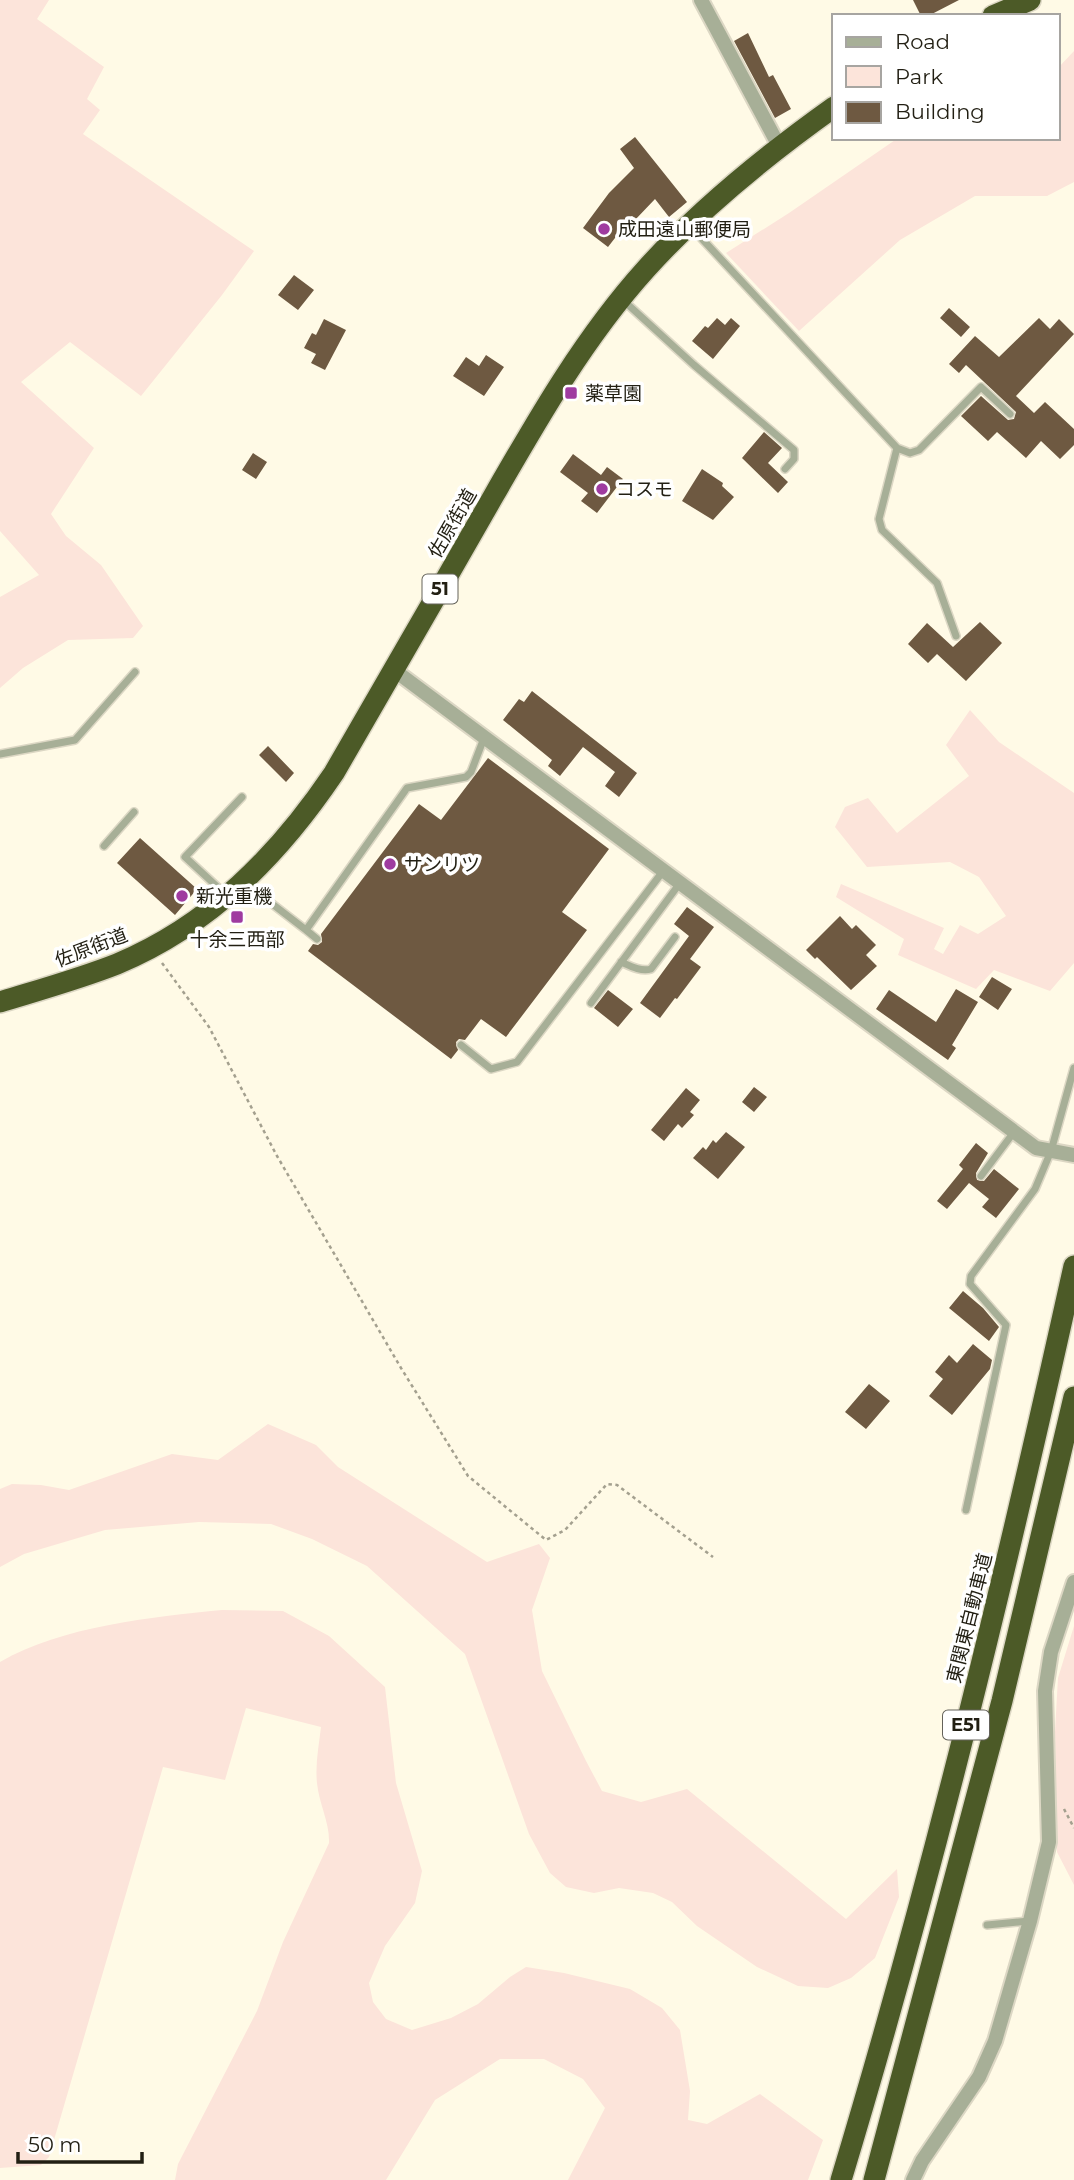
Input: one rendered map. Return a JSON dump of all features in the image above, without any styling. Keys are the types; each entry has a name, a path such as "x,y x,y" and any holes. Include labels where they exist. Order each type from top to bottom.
{"highway":[{"path":"998,14 1030,0"},
{"name":"佐原街道","path":"0,1002 116,964 152,947 192,924 244,882 308,811 334,773 544,410 622,299 646,269 690,226 779,146 832,108"},
{"name":"東関東自動車道","path":"841,2180 913,1928 974,1695 1074,1266"},
{"name":"E51","path":"874,2180 942,1934 1002,1701 1074,1397"}],"street":[{"path":"701,0 779,146"},
{"path":"394,670 1036,1148 1062,1153"},
{"path":"913,2180 922,2161 979,2077 995,2041 1030,1921 1049,1842 1045,1691 1051,1652 1074,1583"}],"lane":[{"path":"690,226 897,448 910,453 919,450 981,387 1010,414"},
{"path":"622,299 794,450 794,459 785,469"},
{"path":"897,448 879,519 883,530 937,583 956,636"},
{"path":"0,754 75,740 135,672"},
{"path":"306,930 407,788 466,777 471,772 484,737"},
{"path":"228,897 185,857 242,797"},
{"path":"104,846 134,811"},
{"path":"461,1045 491,1069 517,1062 664,870"},
{"path":"244,882 317,939"},
{"path":"591,1003 680,883"},
{"path":"621,962 632,967 651,969 675,937"},
{"path":"966,1510 1006,1325 970,1284 971,1276 1062,1153 1074,1069"},
{"path":"981,1176 1014,1131"},
{"path":"987,1925 1030,1921"}],"path":[{"path":"152,947 209,1027 284,1167 401,1368 468,1476 546,1540 565,1530 607,1484 617,1485 713,1557"},
{"path":"1060,1802 1074,1828"}],"green space":[{"path":"0,0 49,0 37,19 104,67 87,99 100,110 83,134 254,251 141,396 70,342 21,382 94,448 51,514 66,536 101,565 143,626 133,638 68,640 23,668 0,688 0,597 39,575 0,531"},
{"path":"1074,51 1074,182 1047,196 975,196 900,240 799,331 726,253 895,140 1060,140 1060,66"},
{"path":"970,710 999,742 1074,793 1074,963 1050,991 994,970 976,989 898,955 904,939 836,897 841,884 944,928 934,949 943,954 960,925 978,934 1006,916 979,877 950,862 867,867 835,827 845,807 868,798 897,833 969,776 946,745"},
{"path":"268,1424 316,1445 338,1467 487,1562 539,1544 550,1558 532,1610 542,1671 602,1791 641,1802 687,1789 846,1919 897,1869 899,1897 875,1958 851,1978 828,1988 798,1986 757,1967 697,1926 672,1902 653,1893 619,1888 594,1893 566,1887 550,1873 529,1834 465,1654 367,1566 312,1539 271,1524 199,1522 105,1530 24,1554 0,1567 0,1489 12,1484 69,1490 172,1454 218,1460"},
{"path":"222,1610 283,1611 329,1636 385,1687 396,1783 422,1871 415,1903 385,1946 369,1983 373,2002 386,2019 412,2030 451,2018 478,2004 526,1967 630,1989 662,2008 680,2030 690,2091 688,2120 707,2124 760,2094 823,2140 808,2180 568,2180 605,2108 583,2079 544,2059 500,2059 435,2100 386,2180 175,2180 178,2164 257,2011 283,1942 329,1843 317,1783 321,1727 246,1708 225,1780 163,1767 49,2157 41,2165 0,2168 0,1662 51,1640 108,1625"},
{"path":"1074,1626 1074,1885 1057,1852 1055,1731 1058,1678"}],"building":[{"path":"913,0 959,0 932,14 920,14"},
{"path":"748,33 769,77 773,75 791,109 775,118 734,41"},
{"path":"635,137 687,202 669,217 655,199 635,220 632,216 608,247 583,228 609,193 634,168 620,149"},
{"path":"294,275 314,290 298,310 278,295"},
{"path":"949,308 970,327 961,337 940,318"},
{"path":"717,318 725,325 731,318 740,326 713,359 692,341 705,326 708,328"},
{"path":"1039,318 1050,329 1059,319 1074,334 1016,396 1034,413 1045,402 1074,429 1074,445 1060,459 1041,441 1026,458 997,432 988,441 961,416 981,396 1008,420 1014,419 1016,412 966,365 959,373 949,364 975,336 999,357"},
{"path":"324,319 346,330 325,370 311,363 316,354 304,348 312,333 316,335"},
{"path":"486,355 504,367 484,396 453,376 466,357 479,366"},
{"path":"764,432 782,448 768,463 788,482 778,493 742,458"},
{"path":"253,453 267,462 256,479 242,470"},
{"path":"573,454 601,475 607,467 623,479 597,513 581,501 588,493 560,472"},
{"path":"702,469 723,483 722,486 734,497 713,520 682,501"},
{"path":"980,622 1002,643 966,681 937,654 928,663 908,644 927,623 953,647"},
{"path":"532,691 637,773 619,797 605,786 615,772 583,747 560,776 548,766 552,760 503,720 519,699 524,702"},
{"path":"268,746 294,773 286,782 259,755"},
{"path":"488,758 609,849 562,912 587,930 506,1037 481,1019 465,1040 459,1039 456,1042 458,1050 451,1059 308,951 313,944 322,942 321,934 419,804 441,820"},
{"path":"140,838 197,889 175,915 117,863"},
{"path":"687,907 714,927 690,959 701,967 660,1018 640,1003 689,936 674,924"},
{"path":"840,916 852,929 856,925 876,945 866,955 877,966 851,990 806,950"},
{"path":"992,977 1012,989 998,1010 979,997"},
{"path":"956,989 978,1002 952,1045 956,1048 948,1060 876,1009 889,990 936,1022"},
{"path":"608,990 633,1009 618,1027 594,1008"},
{"path":"754,1087 767,1097 754,1112 742,1102"},
{"path":"686,1088 700,1100 690,1112 694,1115 682,1128 678,1124 664,1141 651,1130"},
{"path":"726,1132 745,1147 718,1179 693,1158 703,1147 706,1150 713,1140 716,1143"},
{"path":"976,1143 988,1153 976,1173 977,1180 984,1181 994,1169 1019,1189 996,1218 982,1207 989,1199 969,1183 947,1209 937,1201 963,1169 959,1165"},
{"path":"963,1291 983,1308 999,1327 989,1341 949,1308"},
{"path":"973,1344 992,1360 990,1369 952,1415 929,1396 943,1379 935,1372 949,1355 957,1363"},
{"path":"869,1384 890,1401 866,1429 845,1412"}],"place":[{"name":"成田遠山郵便局","path":"604,229"},
{"name":"薬草園","path":"571,393"},
{"name":"コスモ","path":"602,489"},
{"name":"サンリツ","path":"390,864"},
{"name":"新光重機","path":"182,896"},
{"name":"十余三西部","path":"237,917"}]}
